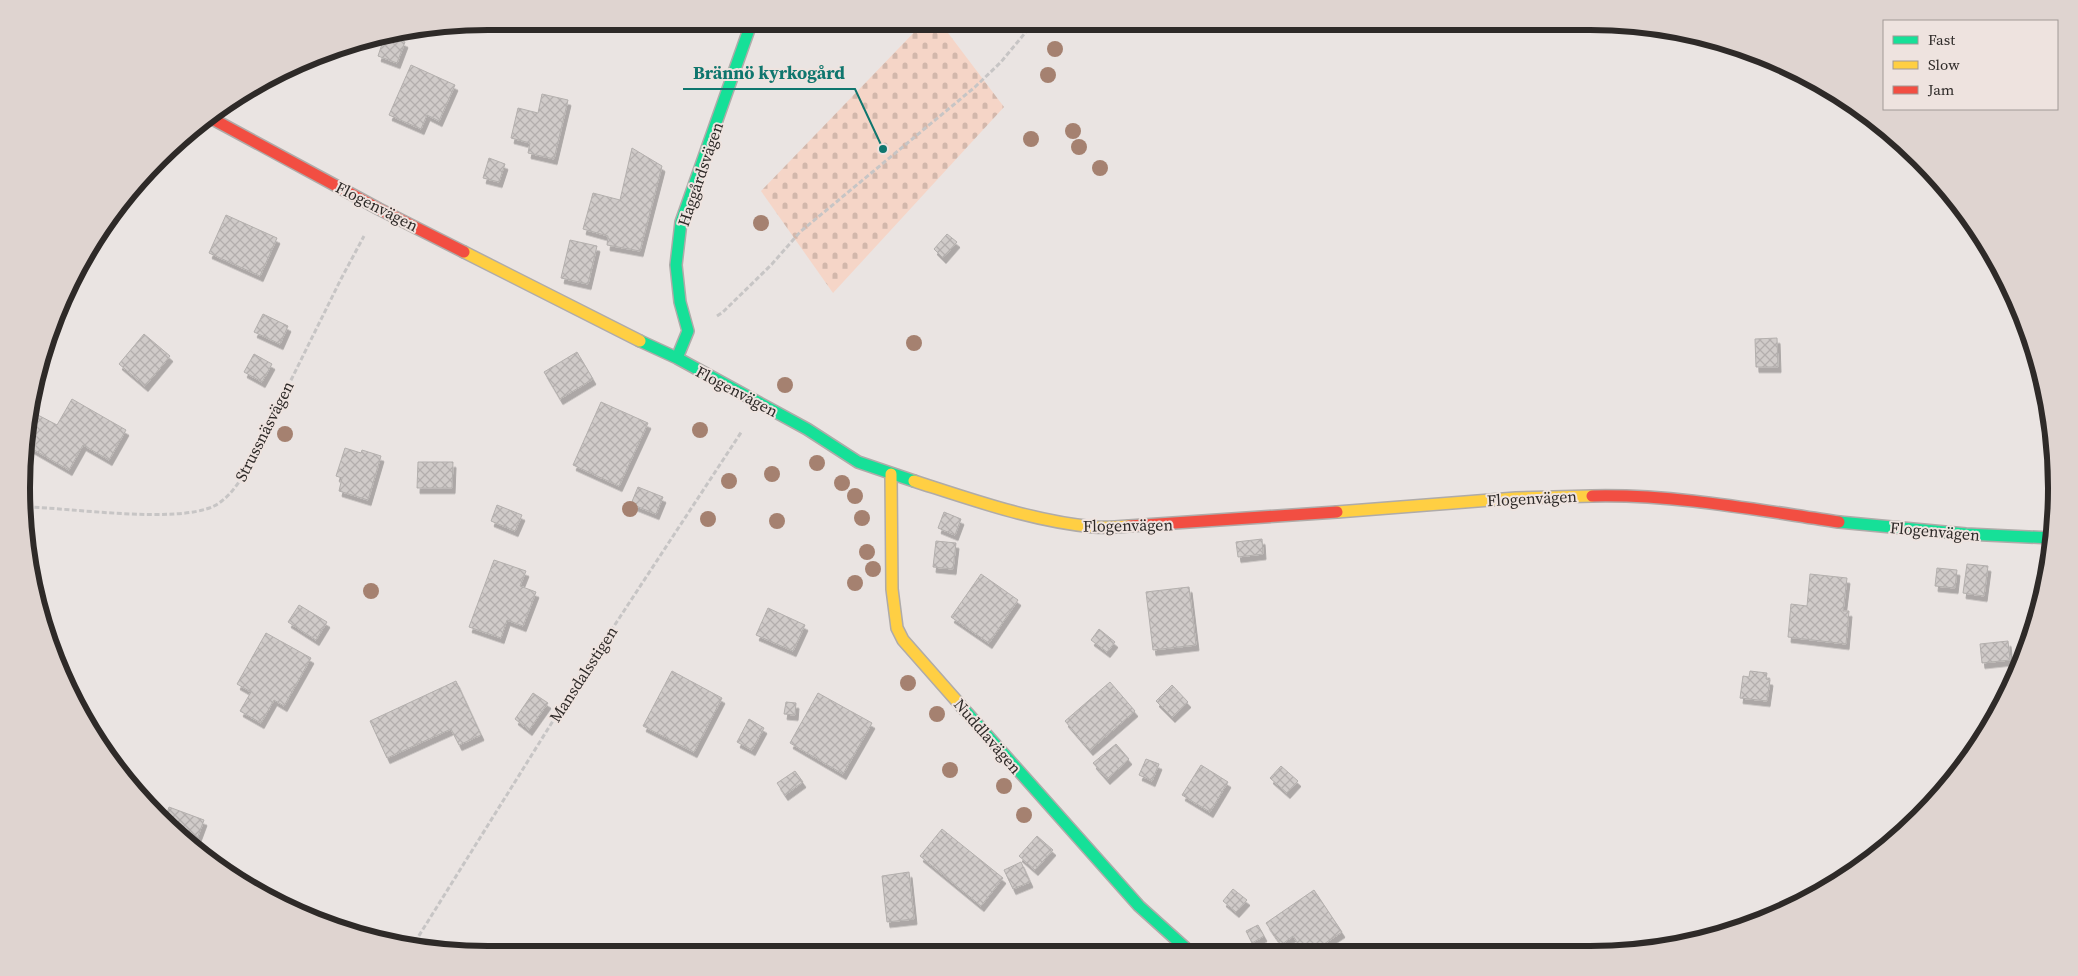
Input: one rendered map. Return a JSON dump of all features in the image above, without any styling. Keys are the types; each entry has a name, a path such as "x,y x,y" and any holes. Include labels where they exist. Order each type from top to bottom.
{"street":[{"name":"Haggårdsvägen","path":"688,331 680,302 676,266 681,222 749,30"},
{"name":"Flogenvägen","path":"215,120 379,209 619,332 677,358 807,429 858,462 1021,514 1073,525 1095,527 1155,526 1516,498 1629,496 1674,499 1855,524 1966,534 2045,538"},
{"path":"677,358 688,331"},
{"name":"Nuddlavägen","path":"891,474 892,590 897,628 903,640 1139,906 1183,946"}],"path":[{"path":"688,331 701,326 723,312 772,264 800,232 976,87 1001,62 1028,30"},
{"name":"Strussnäsvägen","path":"31,507 170,513 206,509 222,501 245,473 336,288 379,209"},
{"name":"Mansdalsstigen","path":"416,940 576,684 760,403"}],"green space":[{"path":"916,30 946,30 1004,107 833,293 761,191"}],"building":[{"path":"398,39 405,42 397,63 378,56 382,43"},
{"path":"411,65 455,85 439,121 427,115 421,129 389,115"},
{"path":"542,94 568,100 554,159 528,153 530,143 511,138 518,108 538,113"},
{"path":"632,148 662,166 640,251 607,245 608,236 583,229 593,193 620,200"},
{"path":"489,158 505,164 499,182 483,178"},
{"path":"226,215 277,238 260,276 209,253"},
{"path":"947,234 957,242 943,258 934,249"},
{"path":"570,240 597,246 588,284 561,278"},
{"path":"263,314 288,326 280,344 254,332"},
{"path":"144,334 170,356 145,386 119,364"},
{"path":"1777,338 1778,367 1756,367 1755,339"},
{"path":"577,352 593,379 560,399 544,372"},
{"path":"254,354 272,364 262,382 244,372"},
{"path":"72,399 126,430 109,460 83,445 69,470 32,449 36,414 57,425"},
{"path":"601,402 648,423 619,486 573,465"},
{"path":"345,448 361,453 362,450 381,456 368,500 339,491 342,478 336,476"},
{"path":"418,462 453,462 452,488 417,488"},
{"path":"638,487 663,497 656,514 631,504"},
{"path":"497,505 522,515 515,531 491,521"},
{"path":"944,512 961,519 955,535 938,528"},
{"path":"1262,539 1263,554 1238,557 1236,542"},
{"path":"936,541 956,543 953,569 933,567"},
{"path":"494,560 526,571 520,586 536,592 523,626 507,620 501,638 469,627"},
{"path":"1967,564 1988,566 1984,596 1963,593"},
{"path":"1937,568 1957,570 1955,588 1935,586"},
{"path":"981,574 1018,600 989,643 951,617"},
{"path":"1810,574 1847,578 1843,611 1849,611 1846,644 1788,637 1791,604 1807,606"},
{"path":"1189,587 1196,645 1153,650 1146,592"},
{"path":"299,605 327,622 316,640 288,622"},
{"path":"768,608 805,625 793,651 756,635"},
{"path":"1099,629 1115,642 1107,652 1091,640"},
{"path":"266,633 311,658 284,706 274,700 261,723 240,711 251,692 237,684"},
{"path":"2008,641 2010,660 1982,663 1980,644"},
{"path":"672,671 722,698 694,752 643,726"},
{"path":"1750,671 1767,673 1766,679 1770,680 1767,701 1740,698 1743,676 1749,677"},
{"path":"456,681 481,735 459,745 451,729 387,758 370,721"},
{"path":"1110,682 1135,711 1090,750 1065,721"},
{"path":"1172,685 1188,702 1172,717 1156,701"},
{"path":"533,693 548,703 529,730 515,719"},
{"path":"818,693 872,723 843,774 790,743"},
{"path":"786,702 796,703 795,715 784,714"},
{"path":"749,719 764,728 752,750 737,742"},
{"path":"1116,744 1129,759 1107,779 1093,763"},
{"path":"1146,759 1159,764 1152,781 1139,775"},
{"path":"1201,765 1228,782 1210,812 1182,795"},
{"path":"1281,766 1298,781 1287,793 1270,778"},
{"path":"795,771 803,782 785,795 777,783"},
{"path":"169,807 204,820 196,841 186,832 167,814"},
{"path":"942,829 1003,878 981,906 920,856"},
{"path":"1037,836 1053,850 1035,870 1019,856"},
{"path":"1021,862 1030,882 1013,889 1004,870"},
{"path":"909,872 914,919 887,922 882,876"},
{"path":"1233,889 1247,900 1236,912 1223,901"},
{"path":"1314,890 1342,932 1321,946 1300,946 1293,936 1281,945 1266,923"},
{"path":"1258,925 1264,936 1252,943 1246,931"}],"traffic: fast":[{"path":"677,358 688,331 680,302 676,265 681,222 749,30"},
{"path":"640,341 677,358 807,429 858,462 914,481"},
{"path":"1839,522 1966,534 2045,538"},
{"path":"962,707 1139,906 1183,946"}],"traffic: slow":[{"path":"464,252 640,341"},
{"path":"891,474 892,589 897,628 903,640 962,707"},
{"path":"914,481 1003,509 1048,520 1094,527 1129,526"},
{"path":"1337,512 1516,498 1592,496"}],"traffic: jam":[{"path":"215,120 379,209 464,252"},
{"path":"1592,496 1685,500 1839,522"},
{"path":"1129,526 1337,512"}],"place":[{"name":"Brännö kyrkogård","path":"883,149"}]}
